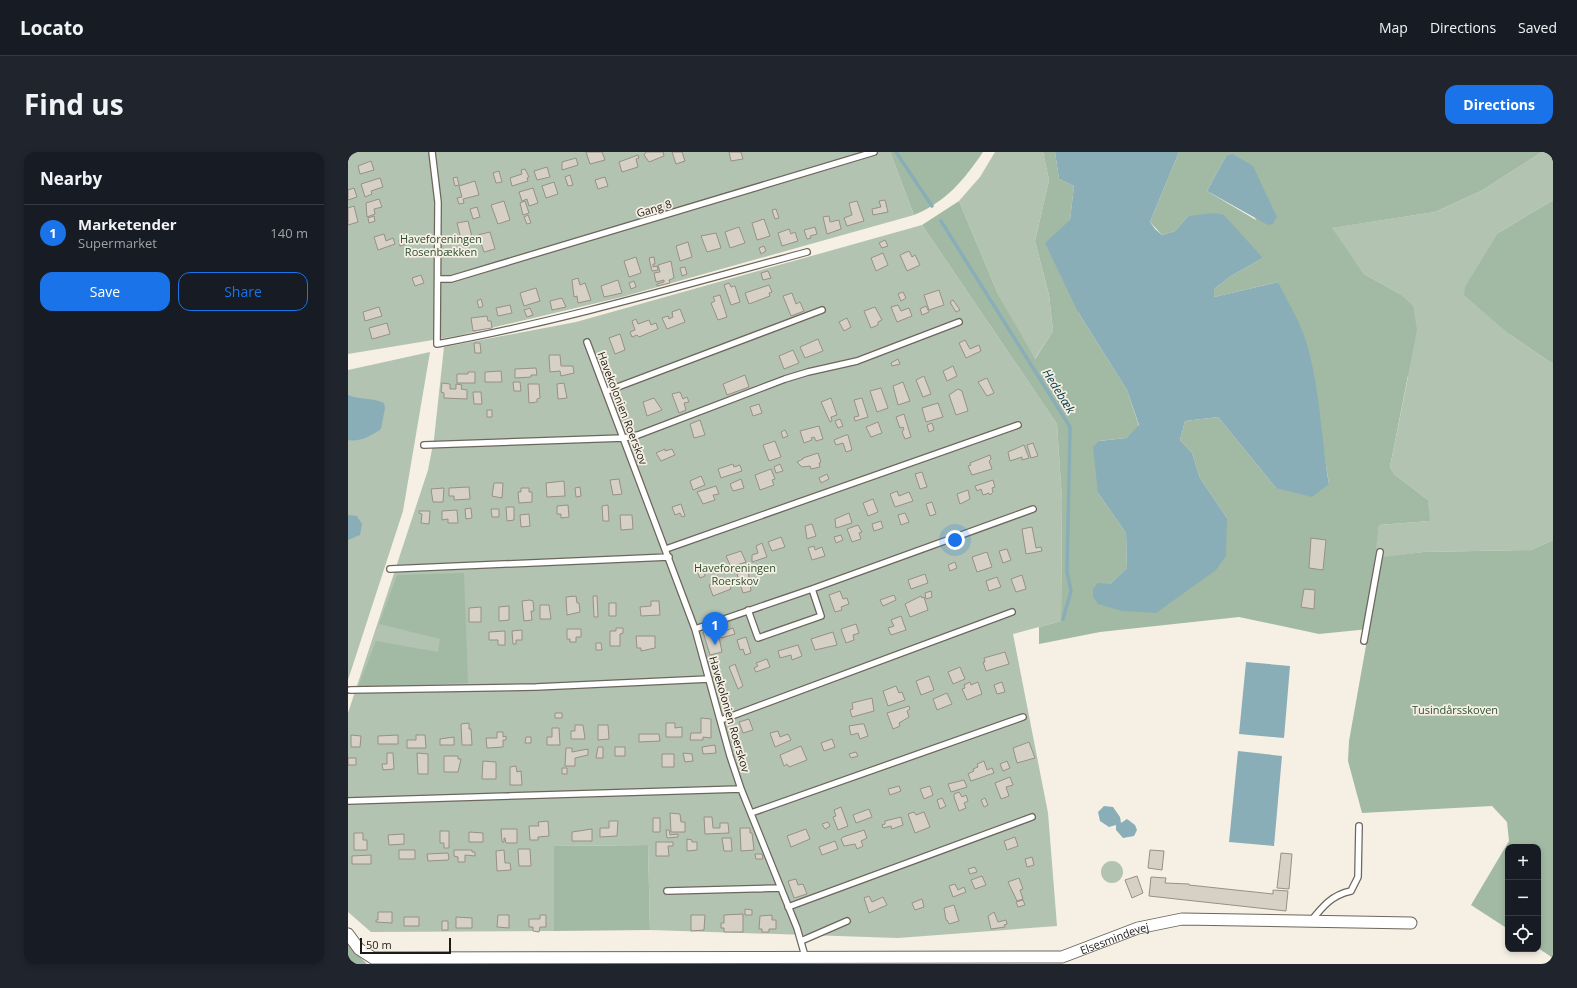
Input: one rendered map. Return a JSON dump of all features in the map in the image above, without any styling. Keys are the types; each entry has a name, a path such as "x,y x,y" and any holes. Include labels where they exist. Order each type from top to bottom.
{"street":[{"name":"Elsesmindevej","path":"348,934 359,949 373,958 805,956 1062,957 1138,928 1182,919 1412,923"}],"lane":[{"path":"432,152 438,202 437,344 495,333 579,314 807,252"},
{"name":"Gang 8","path":"438,279 451,279 874,152"},
{"path":"607,391 822,310"},
{"path":"424,445 624,438 638,435 808,372 856,361 959,322"},
{"name":"Havekolonien Roerskov","path":"587,342 607,391 695,629 741,789 781,888 801,941 805,956"},
{"path":"666,549 1018,425"},
{"path":"695,629 812,589 1033,509"},
{"path":"1364,642 1380,552"},
{"path":"390,569 669,557"},
{"path":"748,610 758,638 821,616 812,589"},
{"path":"721,720 1012,612"},
{"path":"350,690 536,687 709,679"},
{"path":"751,813 1022,717"},
{"path":"348,801 741,789"},
{"path":"788,907 1032,817"},
{"path":"1311,921 1328,900 1340,893 1351,891 1358,877 1359,826"},
{"path":"667,891 781,888"},
{"path":"801,941 847,921"}],"green space":[{"name":"Haveforeningen Rosenbækken","path":"348,152 890,152 914,215 622,297 457,336 348,354"},
{"path":"890,152 983,152 969,172 945,197 936,204 914,215"},
{"path":"995,152 1043,152 1049,180 1035,241 1049,295 1053,331 1034,360 998,294 959,201 980,177"},
{"name":"Tusindårsskoven","path":"1043,152 1055,152 1059,179 1074,186 1070,220 1078,312 1127,390 1139,426 1126,438 1099,441 1098,493 1126,533 1127,568 1093,597 1227,518 1200,478 1192,453 1180,440 1185,421 1218,417 1276,488 1329,484 1322,441 1278,282 1214,297 1214,289 1231,276 1263,258 1188,216 1175,231 1162,235 1150,222 1179,152 1542,152 1481,191 1435,212 1332,228 1364,274 1400,294 1413,306 1417,330 1390,467 1394,474 1428,500 1430,521 1379,525 1375,558 1423,552 1531,550 1553,540 1553,958 1541,950 1541,844 1507,844 1509,841 1507,822 1492,806 1362,813 1348,761 1349,741 1369,629 1319,634 1239,617 1100,632 1039,644 1039,627 1061,621 1062,501 1057,424 922,225 959,201 998,294 1035,359 1053,331 1049,295 1035,241 1049,180","holes":["1226,156 1256,220 1207,191"]},
{"path":"1542,152 1553,152 1553,200 1498,233 1509,334 1553,364 1553,540 1531,550 1423,552 1374,559 1379,525 1429,521 1428,500 1394,474 1390,467 1408,377 1400,294 1364,274 1331,228 1435,212 1481,191"},
{"path":"1553,200 1553,364 1509,334 1464,295 1465,287 1498,233"},
{"name":"Haveforeningen Roerskov","path":"922,225 1057,424 1062,501 1061,621 1013,634 1048,813 1057,926 898,938 650,930 648,845 554,846 554,931 371,932 348,912 348,713 428,470 434,439 444,347 576,322"},
{"path":"430,352 403,511 348,680 348,370"},
{"path":"464,573 468,683 358,687 376,641 438,652 440,639 379,624 397,575"},
{"path":"648,845 650,930 554,931 554,846"},
{"path":"1505,848 1505,927 1471,905"},
{"path":"1112,861 1120,864 1123,872 1120,880 1112,883 1104,880 1101,872 1104,864"},
{"path":"348,945 367,964 348,964"}],"water":[{"path":"1055,152 1179,152 1150,222 1162,235 1175,231 1188,216 1214,213 1224,215 1263,258 1231,276 1214,289 1214,297 1278,282 1300,326 1311,358 1329,484 1312,497 1276,488 1218,417 1185,421 1180,440 1192,453 1200,478 1227,518 1226,556 1216,570 1156,613 1122,611 1098,604 1093,597 1093,589 1098,583 1110,584 1127,568 1126,533 1098,493 1093,447 1099,441 1126,438 1139,425 1127,390 1078,312 1045,243 1070,220 1074,186 1059,179"},
{"path":"1233,154 1253,166 1277,217 1273,224 1268,225 1207,191 1226,156"},
{"path":"348,395 384,403 385,408 381,429 365,438 348,440"},
{"path":"348,515 357,516 362,524 360,535 348,540"},
{"path":"1246,662 1290,666 1284,738 1239,734"},
{"path":"1238,751 1282,756 1274,846 1229,842"},
{"path":"1104,806 1113,807 1120,817 1121,823 1127,819 1135,825 1137,830 1134,836 1123,838 1116,830 1116,825 1109,827 1100,821 1098,812"}],"building":[{"path":"586,152 602,152 605,160 590,164"},
{"path":"646,152 663,152 664,156 649,162 644,155"},
{"path":"672,152 682,152 685,161 676,164"},
{"path":"729,152 741,152 743,159 731,161"},
{"path":"638,155 639,158 636,159 638,167 622,172 619,162"},
{"path":"576,158 578,165 562,170 562,162"},
{"path":"371,161 374,170 360,174 358,166"},
{"path":"547,167 550,177 537,180 534,171"},
{"path":"525,169 529,177 527,178 528,181 512,186 510,178 522,174 521,170"},
{"path":"499,171 502,182 496,183 493,173"},
{"path":"570,175 573,185 568,186 565,177"},
{"path":"457,177 459,185 455,186 453,178"},
{"path":"605,177 608,186 598,189 595,180"},
{"path":"380,178 383,187 371,191 372,194 365,197 361,184"},
{"path":"475,181 479,195 463,199 464,203 459,204 457,198 462,197 459,186"},
{"path":"554,182 558,194 546,198 542,186"},
{"path":"354,188 357,197 348,200 348,190"},
{"path":"533,188 538,203 529,206 527,199 522,201 519,192"},
{"path":"379,199 382,207 374,209 375,214 367,217 366,203"},
{"path":"885,200 888,212 873,215 872,209 881,207 879,201"},
{"path":"504,201 510,220 498,224 491,205"},
{"path":"525,201 529,213 523,215 520,203"},
{"path":"857,201 864,221 847,226 844,218 852,215 849,203"},
{"path":"354,206 358,222 348,225 348,208"},
{"path":"477,207 480,217 473,219 470,209"},
{"path":"776,209 779,218 775,219 772,210"},
{"path":"528,215 531,223 527,224 524,217"},
{"path":"374,216 375,221 369,223 368,218"},
{"path":"829,216 830,222 839,220 841,229 827,234 823,217"},
{"path":"764,219 770,236 757,240 752,223"},
{"path":"468,221 473,241 462,243 457,223"},
{"path":"739,227 745,243 730,248 725,232"},
{"path":"815,227 817,234 810,236 811,238 807,239 804,230"},
{"path":"789,229 791,234 795,232 798,241 782,246 778,233"},
{"path":"490,232 495,249 484,252 478,235"},
{"path":"716,233 721,248 707,252 701,236"},
{"path":"384,234 386,241 393,238 395,244 378,250 374,237"},
{"path":"404,238 406,244 400,246 399,240"},
{"path":"885,240 888,246 882,248 879,243"},
{"path":"688,242 692,257 680,261 676,246"},
{"path":"764,246 766,251 761,254 759,248"},
{"path":"909,251 912,257 915,255 920,265 907,271 900,255"},
{"path":"883,253 888,265 876,271 871,258"},
{"path":"636,257 641,273 629,277 624,261"},
{"path":"654,257 655,264 653,264 653,267 657,266 658,270 652,271 649,258"},
{"path":"671,261 674,278 669,280 670,283 657,286 657,284 664,282 664,280 656,282 654,273 660,272 658,265"},
{"path":"685,267 687,274 682,276 680,268"},
{"path":"768,271 771,278 763,280 761,273"},
{"path":"421,275 424,283 415,286 412,278"},
{"path":"578,278 580,285 585,283 591,300 578,303 577,296 574,297 572,280"},
{"path":"618,280 622,293 604,297 601,286"},
{"path":"634,281 636,287 631,289 629,283"},
{"path":"729,283 731,287 735,286 740,302 731,305 724,285"},
{"path":"769,285 772,292 769,293 770,296 749,304 745,293"},
{"path":"536,288 540,301 524,306 520,293"},
{"path":"939,290 944,305 929,310 924,295"},
{"path":"903,292 906,298 901,301 898,294"},
{"path":"792,293 796,304 800,302 804,311 791,316 783,296"},
{"path":"720,295 727,317 718,320 711,303 715,301 713,297"},
{"path":"562,298 566,307 552,310 550,301"},
{"path":"481,299 483,306 479,308 477,301"},
{"path":"953,300 960,310 956,312 950,302"},
{"path":"510,305 512,313 498,316 496,308"},
{"path":"898,305 901,311 909,308 912,316 897,322 891,307"},
{"path":"926,306 929,312 922,315 920,309"},
{"path":"379,307 382,316 365,321 363,312"},
{"path":"875,307 882,320 878,322 878,325 871,328 864,311"},
{"path":"530,308 533,315 527,317 524,310"},
{"path":"680,309 685,322 667,329 662,318 668,316 669,319 673,317 672,312"},
{"path":"487,316 488,321 491,321 492,328 473,331 471,318"},
{"path":"847,318 851,327 844,331 839,322"},
{"path":"636,319 638,324 649,320 651,325 656,323 658,329 639,337 637,335 632,337 630,332 635,330 632,321"},
{"path":"387,323 390,334 372,339 369,328"},
{"path":"620,334 625,350 615,354 609,338"},
{"path":"818,339 823,351 805,358 800,347"},
{"path":"965,340 970,349 979,345 981,351 966,358 959,343"},
{"path":"474,343 480,343 481,353 475,353"},
{"path":"793,350 799,363 784,369 779,356"},
{"path":"549,355 560,355 561,366 573,366 574,373 561,376 560,371 550,372"},
{"path":"898,359 900,364 892,366 891,363"},
{"path":"953,366 957,376 947,381 943,371"},
{"path":"536,368 537,375 515,378 515,369"},
{"path":"501,371 502,382 485,382 485,372"},
{"path":"468,372 475,372 475,383 457,383 457,374 468,374"},
{"path":"745,375 749,387 727,395 723,384"},
{"path":"924,376 931,394 923,397 916,380"},
{"path":"987,378 994,393 987,396 978,382"},
{"path":"513,382 520,382 521,391 514,391"},
{"path":"903,382 910,401 898,405 893,386"},
{"path":"442,383 450,384 450,389 456,389 456,384 462,385 461,389 467,390 467,399 444,398 444,393 441,392"},
{"path":"564,383 567,398 558,399 557,384"},
{"path":"528,384 539,384 540,398 537,399 537,402 529,403"},
{"path":"881,388 888,408 877,412 870,391"},
{"path":"958,389 962,391 968,411 956,415 949,395"},
{"path":"473,392 481,392 482,404 474,404"},
{"path":"680,392 683,399 687,397 689,402 684,403 686,410 679,413 672,394"},
{"path":"654,398 662,410 647,416 643,402"},
{"path":"831,398 837,415 831,417 832,421 830,422 821,402"},
{"path":"862,398 868,417 855,421 854,417 859,416 854,400"},
{"path":"938,403 943,417 926,422 922,408"},
{"path":"759,404 762,413 753,416 750,407"},
{"path":"487,410 492,410 492,417 487,417"},
{"path":"904,414 911,437 905,439 902,432 904,429 903,427 900,428 896,417"},
{"path":"840,419 843,426 838,428 835,421"},
{"path":"700,420 705,435 694,438 690,424"},
{"path":"878,422 882,433 871,437 866,427"},
{"path":"932,423 934,430 929,432 927,425"},
{"path":"819,426 823,439 816,441 814,437 811,438 812,440 804,443 800,431"},
{"path":"785,430 788,436 783,438 781,432"},
{"path":"848,435 852,450 846,452 843,443 836,445 834,440"},
{"path":"775,441 781,457 769,461 763,445"},
{"path":"1033,443 1038,456 1031,458 1027,445"},
{"path":"1024,445 1029,458 1022,460 1022,457 1010,461 1008,452"},
{"path":"665,449 665,451 672,449 675,455 661,461 656,453"},
{"path":"818,453 821,462 819,463 820,467 811,469 810,466 802,467 797,462 803,458"},
{"path":"990,455 991,459 989,461 992,469 972,475 968,466 971,465 970,463"},
{"path":"733,464 734,467 740,465 742,471 721,478 718,469"},
{"path":"780,464 783,471 776,473 774,467"},
{"path":"771,469 775,479 772,480 774,485 760,490 755,475"},
{"path":"922,472 927,487 920,489 915,474"},
{"path":"827,474 829,479 821,483 819,478"},
{"path":"701,476 705,485 693,490 690,481"},
{"path":"619,479 622,494 613,495 610,480"},
{"path":"741,479 744,488 733,491 730,484"},
{"path":"993,480 995,487 992,488 993,492 990,495 989,493 983,495 981,489 977,491 975,486"},
{"path":"564,481 565,496 547,497 546,483"},
{"path":"494,483 503,483 502,498 492,496"},
{"path":"716,486 719,494 713,495 715,500 703,504 697,492"},
{"path":"469,487 470,499 454,500 454,496 449,496 449,488"},
{"path":"580,487 581,496 576,497 575,488"},
{"path":"444,488 443,502 433,502 431,489"},
{"path":"521,488 529,488 529,492 532,492 532,502 519,503 518,492 521,492"},
{"path":"968,490 970,499 960,504 957,494"},
{"path":"897,491 899,496 909,492 913,501 895,507 890,494"},
{"path":"873,499 878,512 868,516 863,503"},
{"path":"932,502 936,514 930,516 926,504"},
{"path":"681,504 685,516 682,517 680,513 675,515 672,507"},
{"path":"568,505 569,517 561,518 561,514 557,514 557,506"},
{"path":"608,505 609,521 603,521 602,506"},
{"path":"506,507 514,507 514,520 507,521"},
{"path":"471,508 472,518 466,519 465,509"},
{"path":"491,509 499,509 499,517 492,517"},
{"path":"457,510 458,523 448,523 448,519 442,520 442,511"},
{"path":"419,511 430,511 429,524 421,523 422,514 419,513"},
{"path":"849,513 852,523 836,528 835,519"},
{"path":"905,513 909,522 901,525 898,515"},
{"path":"529,514 530,526 521,527 520,515"},
{"path":"620,515 632,515 633,529 621,530"},
{"path":"881,521 883,528 874,531 872,524"},
{"path":"812,524 816,536 807,539 805,526"},
{"path":"858,525 862,532 859,533 861,539 852,542 847,529"},
{"path":"1032,527 1036,548 1041,547 1042,551 1026,554 1022,529"},
{"path":"841,535 843,540 836,543 834,537"},
{"path":"781,537 785,547 772,551 768,542"},
{"path":"1311,538 1326,540 1323,570 1309,568"},
{"path":"762,543 767,557 752,562 752,555 758,553 756,546"},
{"path":"814,546 815,550 822,547 825,556 812,560 808,548"},
{"path":"1007,549 1011,560 1003,563 999,551"},
{"path":"741,551 746,562 731,567 726,556"},
{"path":"987,552 992,567 977,572 972,557"},
{"path":"955,562 957,568 950,571 948,565"},
{"path":"703,568 705,576 700,578 697,571"},
{"path":"748,570 751,591 743,593 737,574"},
{"path":"925,574 928,583 911,589 908,580"},
{"path":"1022,575 1026,589 1016,592 1011,579"},
{"path":"997,577 1001,587 989,591 986,581"},
{"path":"728,579 731,589 713,596 709,585"},
{"path":"1304,589 1315,590 1314,609 1301,607"},
{"path":"840,591 843,599 847,598 849,604 841,607 842,610 835,612 829,595"},
{"path":"931,591 932,597 926,599 925,593"},
{"path":"894,595 896,600 883,606 880,600"},
{"path":"576,596 577,603 579,603 580,612 567,615 566,597"},
{"path":"593,596 597,596 598,617 594,617"},
{"path":"921,596 922,598 924,597 928,610 910,617 905,604"},
{"path":"522,601 533,601 534,611 531,611 532,620 524,621"},
{"path":"651,601 659,601 660,615 641,616 640,607 651,606"},
{"path":"609,603 616,603 616,616 609,616"},
{"path":"540,605 549,605 551,619 540,619"},
{"path":"509,606 509,620 499,621 499,607"},
{"path":"481,607 481,622 469,622 469,608"},
{"path":"901,616 906,630 891,635 888,628 894,626 891,620"},
{"path":"856,624 859,633 853,635 854,640 846,643 841,629"},
{"path":"616,628 623,628 623,633 620,634 620,646 610,646 610,631 616,631"},
{"path":"733,628 735,634 721,638 719,633"},
{"path":"567,629 581,629 581,637 576,637 576,642 570,642 570,639 567,639"},
{"path":"714,629 717,638 719,637 722,652 710,655 703,632"},
{"path":"522,630 522,640 516,640 516,644 513,644 512,631"},
{"path":"505,631 505,645 498,645 498,640 489,640 489,632"},
{"path":"833,632 837,645 815,650 811,639"},
{"path":"636,636 655,636 655,648 641,651 641,648 637,648"},
{"path":"746,637 751,653 745,655 743,649 740,650 737,640"},
{"path":"596,643 601,643 602,650 596,650"},
{"path":"798,645 802,656 792,660 791,655 780,658 778,651"},
{"path":"1005,652 1009,664 986,671 983,662 985,662 984,658"},
{"path":"767,659 770,667 756,672 754,668 758,666 756,663"},
{"path":"735,664 743,686 738,689 729,667"},
{"path":"960,667 965,679 953,684 948,672"},
{"path":"929,676 934,690 921,695 916,681"},
{"path":"970,682 971,685 978,682 982,694 967,700 962,689 965,688 964,685"},
{"path":"1002,682 1005,692 997,694 994,685"},
{"path":"896,686 899,693 902,692 905,700 888,706 883,691"},
{"path":"947,693 952,704 937,710 933,699"},
{"path":"872,698 874,711 852,717 850,710 853,709 852,703"},
{"path":"909,706 910,709 907,711 909,717 899,723 900,726 893,729 887,713"},
{"path":"555,713 562,713 562,718 555,718"},
{"path":"701,718 711,719 711,738 703,737 703,740 690,740 691,733 701,733"},
{"path":"749,719 753,730 743,733 739,722"},
{"path":"469,723 472,745 462,745 461,724"},
{"path":"666,723 675,723 675,728 682,727 682,737 666,737"},
{"path":"864,724 868,736 860,739 858,733 851,735 849,726"},
{"path":"575,725 583,725 585,739 571,739 571,731 575,731"},
{"path":"598,725 608,725 609,739 598,740"},
{"path":"552,728 559,728 560,745 547,745 547,737 552,737"},
{"path":"778,731 780,737 788,734 791,740 775,747 770,733"},
{"path":"497,732 503,732 503,737 506,736 506,740 503,740 503,747 487,748 486,738 497,738"},
{"path":"639,734 659,734 660,741 639,742"},
{"path":"351,735 361,736 360,747 351,747"},
{"path":"398,735 398,744 378,744 378,736"},
{"path":"416,735 425,735 426,748 407,748 407,740 416,740"},
{"path":"454,737 454,745 440,745 440,739"},
{"path":"526,737 531,737 531,743 525,743"},
{"path":"832,739 835,747 824,751 821,743"},
{"path":"1029,742 1035,758 1017,763 1013,748"},
{"path":"715,745 716,753 703,754 702,747"},
{"path":"801,746 807,760 789,767 787,764 784,766 780,755"},
{"path":"598,747 603,747 603,758 596,758"},
{"path":"615,747 625,747 625,756 615,756"},
{"path":"566,748 572,748 572,752 588,749 588,755 575,758 575,766 565,766"},
{"path":"856,752 858,756 851,758 849,754"},
{"path":"387,753 393,753 394,769 383,770 382,764 387,764"},
{"path":"417,753 428,754 428,774 418,774"},
{"path":"683,753 692,754 693,761 685,762"},
{"path":"662,754 674,754 674,767 662,767"},
{"path":"444,756 458,756 458,759 461,759 458,772 444,772"},
{"path":"348,758 356,758 356,765 348,765"},
{"path":"483,761 496,762 496,779 482,779"},
{"path":"984,761 987,770 992,768 994,773 971,781 968,774 974,771 973,769 978,767 977,764"},
{"path":"1007,761 1010,768 1003,771 1000,764"},
{"path":"516,766 517,772 521,771 522,785 510,785 510,767"},
{"path":"562,768 567,768 567,774 562,774"},
{"path":"1010,777 1013,785 1006,787 1009,796 1001,799 995,783"},
{"path":"964,780 967,787 951,792 948,784"},
{"path":"899,786 901,791 890,795 888,789"},
{"path":"930,786 933,795 924,799 920,789"},
{"path":"959,792 962,797 966,795 968,801 964,803 966,808 959,811 954,794"},
{"path":"942,798 946,806 940,809 937,800"},
{"path":"985,798 988,805 984,807 981,800"},
{"path":"841,807 848,826 838,830 833,817 836,816 834,810"},
{"path":"869,809 872,817 856,823 853,815"},
{"path":"914,812 916,815 924,812 930,827 915,833 908,814"},
{"path":"670,813 680,814 681,822 685,822 685,832 671,832"},
{"path":"704,817 712,817 713,828 720,828 720,823 728,823 729,833 705,834"},
{"path":"901,817 903,825 892,829 891,826 883,828 882,825 885,824 885,821"},
{"path":"653,818 660,818 660,832 653,832"},
{"path":"548,821 549,836 538,837 538,840 530,840 529,826 539,826 538,822"},
{"path":"609,821 618,821 617,836 600,837 600,828 609,828"},
{"path":"828,822 830,826 825,829 822,824"},
{"path":"740,828 750,828 754,850 741,851"},
{"path":"501,829 517,829 517,843 506,843 505,838 504,842 502,842"},
{"path":"592,829 592,841 572,841 572,832"},
{"path":"806,829 810,839 791,847 787,836"},
{"path":"666,830 669,830 670,835 678,834 678,837 667,838"},
{"path":"864,830 867,838 861,841 863,846 857,849 855,844 844,846 841,839 843,837"},
{"path":"440,831 449,831 449,848 444,848 444,843 440,843"},
{"path":"469,832 483,833 483,842 469,842"},
{"path":"354,833 363,833 363,840 367,840 367,850 354,850"},
{"path":"404,834 404,844 389,845 388,835"},
{"path":"1015,837 1018,846 1007,850 1004,841"},
{"path":"722,838 731,838 732,851 724,851"},
{"path":"687,839 692,840 692,842 697,842 697,850 687,851"},
{"path":"835,841 838,849 822,855 819,847"},
{"path":"656,842 673,842 673,846 668,846 669,856 656,856"},
{"path":"518,849 530,849 531,866 519,866"},
{"path":"399,850 415,850 415,859 399,859"},
{"path":"454,850 472,850 472,852 475,852 475,856 465,855 465,862 458,862 458,857 454,856"},
{"path":"504,850 505,863 510,863 511,870 497,871 496,851"},
{"path":"1150,850 1164,851 1162,870 1148,868"},
{"path":"448,853 448,860 428,861 427,854"},
{"path":"1281,853 1292,854 1289,889 1277,888"},
{"path":"755,854 762,854 763,859 756,859"},
{"path":"371,855 371,864 352,864 352,856"},
{"path":"1032,857 1034,865 1027,867 1025,859"},
{"path":"975,867 977,872 970,874 968,869"},
{"path":"982,876 986,885 975,889 971,880"},
{"path":"1137,876 1143,893 1132,898 1125,880"},
{"path":"1151,877 1166,878 1165,883 1189,884 1273,894 1273,890 1288,891 1286,911 1149,896"},
{"path":"1019,878 1023,889 1020,890 1023,899 1017,901 1008,882"},
{"path":"796,879 798,885 803,884 807,894 794,898 788,881"},
{"path":"955,884 958,890 964,887 966,892 953,897 949,886"},
{"path":"869,896 872,902 883,897 887,905 869,913 864,898"},
{"path":"922,899 924,907 915,910 912,903"},
{"path":"1023,900 1025,905 1018,907 1016,902"},
{"path":"954,905 959,921 949,924 946,920 944,908"},
{"path":"745,909 752,910 752,915 745,915"},
{"path":"378,912 392,912 392,923 376,922 376,920 378,920"},
{"path":"994,912 998,922 1006,920 1007,924 1004,925 1005,927 991,929 988,916"},
{"path":"743,914 743,932 724,932 724,928 721,928 721,923 724,923 724,915"},
{"path":"498,915 509,915 509,928 497,927"},
{"path":"540,915 546,915 546,927 540,927 539,932 533,931 533,927 529,927 529,919 540,919"},
{"path":"691,915 705,915 704,930 691,931"},
{"path":"772,915 772,920 776,920 776,929 769,929 769,932 762,932 762,929 759,929 760,916"},
{"path":"404,917 419,917 419,926 404,926"},
{"path":"456,917 472,918 472,928 456,928"},
{"path":"442,921 448,921 448,930 442,930"}],"waterway":[{"name":"Hedebæk","path":"896,152 932,206"},
{"name":"Hedebæk","path":"941,221 1070,427 1067,572 1071,591 1063,619"}],"place":[{"name":"Marketender","path":"715,645"}]}
